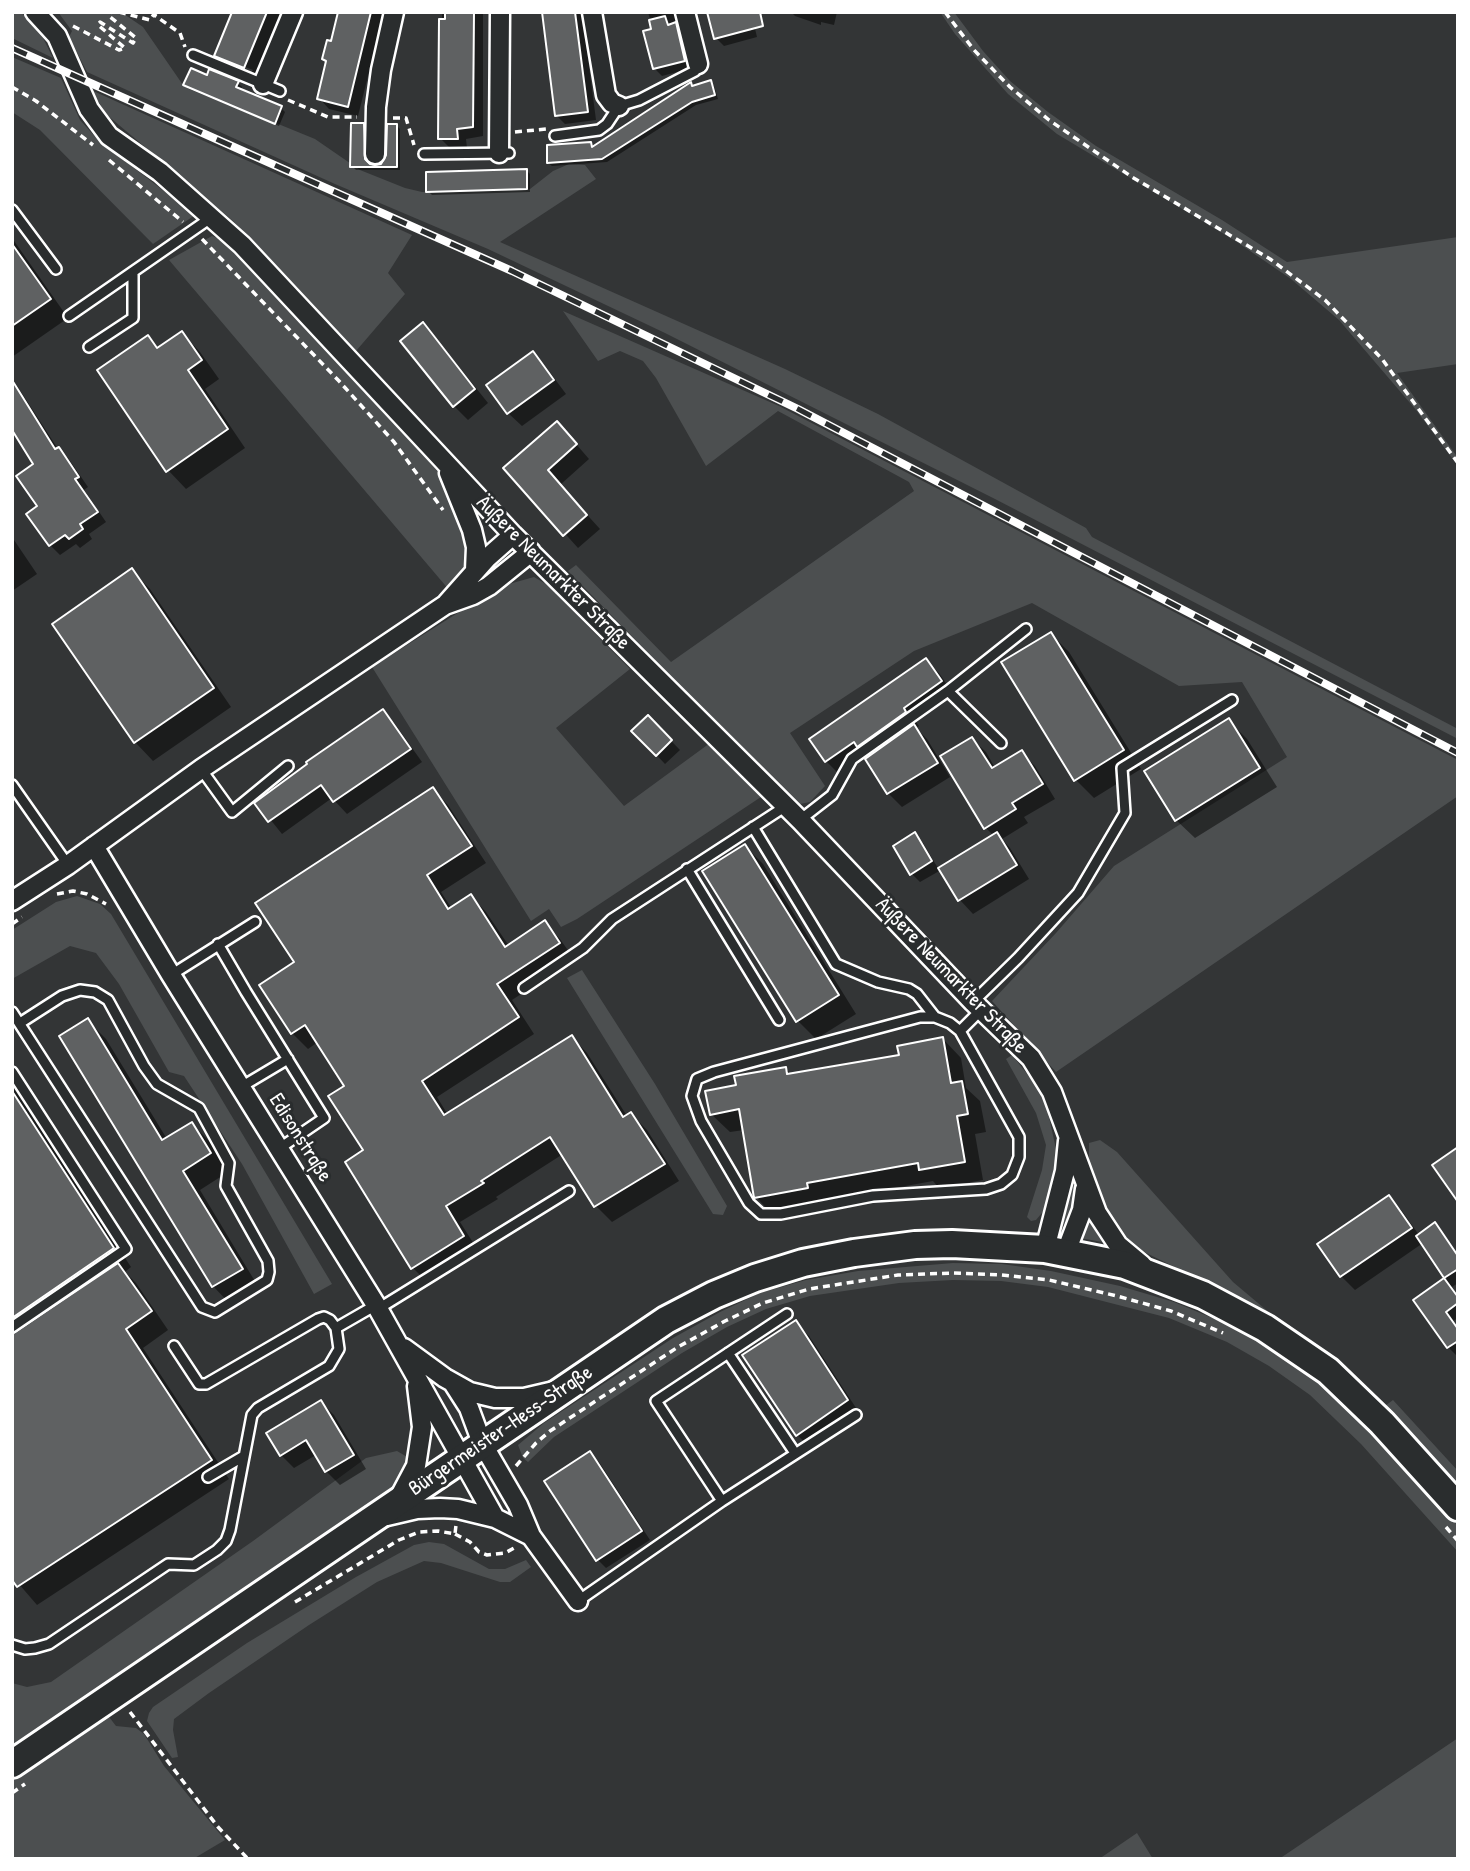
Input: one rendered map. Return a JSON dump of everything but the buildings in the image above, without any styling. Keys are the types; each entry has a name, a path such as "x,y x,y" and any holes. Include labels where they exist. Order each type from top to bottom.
{"main road":[{"name":"Bürgermeister-Hess-Straße","path":"23,1771 370,1520 666,1320 702,1301 755,1278 803,1263 854,1253 915,1245 952,1244 1055,1250"},
{"name":"Äußere Neumarkter Straße","path":"1055,1250 1125,1265 1156,1275 1203,1295 1293,1346 1328,1371 1382,1423 1449,1514"}],"street":[{"name":"Äußere Neumarkter Straße","path":"35,12 50,27 64,50 89,109 109,136 160,172 242,245 513,534 800,820 977,1006 1031,1058 1059,1110 1097,1213 1127,1254 1156,1275"},
{"path":"272,88 293,12"},
{"path":"375,154 376,107 394,12"},
{"path":"500,12 499,133 504,153"},
{"path":"592,12 606,95 620,106"},
{"path":"685,12 698,64"},
{"path":"443,460 472,530 476,548 473,572"},
{"path":"445,605 473,572 513,534"},
{"path":"12,901 68,865 201,769 445,605 489,586 531,552"},
{"name":"Edisonstraße","path":"94,846 377,1307 416,1376 472,1450"},
{"name":"Äußere Neumarkter Straße","path":"1055,1250 1068,1138"},
{"path":"1055,1250 1082,1210 1085,1183"},
{"path":"398,1344 470,1392 495,1398 524,1398 562,1389"},
{"path":"397,1502 416,1466 422,1427 416,1376"},
{"path":"453,1382 469,1408 472,1450 495,1518"},
{"path":"472,1450 503,1477 531,1536 578,1601"},
{"path":"370,1520 417,1509 458,1509 495,1518 531,1536"}],"lane":[{"path":"192,55 272,88"},
{"path":"555,136 599,130 620,106 639,100 695,71 698,64"},
{"path":"424,154 504,153"},
{"path":"12,210 56,269"},
{"path":"69,316 212,217"},
{"path":"89,347 133,318 133,272"},
{"path":"800,820 832,795 852,759 948,691 1026,629"},
{"path":"948,691 1001,743"},
{"path":"960,1031 977,1006 1018,958 1078,893 1125,813 1122,768 1233,701"},
{"path":"201,769 232,812 288,766"},
{"path":"12,785 68,865"},
{"path":"524,988 583,948 612,919 786,806"},
{"path":"753,827 836,964 878,982 909,989 917,994 935,1017"},
{"path":"687,869 779,1020"},
{"path":"171,975 255,922"},
{"path":"218,944 324,1118 279,1148"},
{"path":"12,1012 202,1307 215,1312 267,1280 268,1261 226,1186 229,1163 199,1108 157,1084 144,1066 108,1000 95,992 80,990 62,996 20,1023"},
{"path":"920,1017 935,1017 960,1031 1019,1137 1019,1157 1012,1175 1001,1184 986,1189 873,1196 781,1214 761,1214 749,1203 701,1121 692,1096 697,1079 714,1072 920,1017"},
{"path":"241,1087 288,1059"},
{"path":"12,1072 126,1249 12,1327"},
{"path":"336,1328 377,1307 569,1191"},
{"path":"722,1501 656,1401 787,1314"},
{"path":"12,1645 35,1648 49,1644 168,1563 194,1565 217,1550 226,1541 230,1530 252,1415 258,1408 329,1366 339,1349 336,1328 324,1317 206,1384 200,1384 174,1346"},
{"path":"728,1353 795,1453"},
{"path":"578,1601 722,1501 856,1415"},
{"path":"208,1477 244,1456"}],"path":[{"path":"50,27 56,21 65,22 119,50 125,48 98,25 100,22 134,43 136,38 108,16 111,12"},
{"path":"119,12 150,20 155,13 180,33 192,55"},
{"path":"946,12 974,50 1010,87 1049,120 1132,177 1270,259 1325,300 1382,359 1458,463"},
{"path":"12,87 36,101 94,146"},
{"path":"499,133 546,129 555,136"},
{"path":"102,153 193,230 340,381 394,442 448,518"},
{"path":"54,895 73,891 87,894 110,907 125,898"},
{"path":"12,923 23,916"},
{"path":"503,1477 550,1431 678,1347 763,1303 808,1289 898,1275 953,1273 1049,1280 1171,1311 1230,1336"},
{"path":"455,1534 458,1509"},
{"path":"1449,1514 1458,1541"},
{"path":"284,1608 399,1540 419,1532 455,1534 470,1542 480,1552 496,1555 505,1553 531,1536"},
{"path":"121,1717 139,1705"},
{"path":"130,1712 218,1827 248,1859"},
{"path":"12,1794 23,1771"}],"shaded area":[{"path":"12,12 21,12 43,38 53,58 12,38"},
{"path":"58,12 121,12 143,27 183,85 315,139 360,170 405,188 422,192 530,189 553,171 569,164 585,165 596,179 500,242 785,369 878,414 1086,528 1092,537 1458,729 1458,739 995,499 665,333 488,249 335,184 87,72 69,37 72,31"},
{"path":"940,12 954,12 1010,81 1048,112 1096,146 1222,220 1287,262 1458,237 1458,364 1397,373 1458,458 1458,466 1416,410 1339,320 1291,279 1234,240 1057,134 1008,94 955,34"},
{"path":"12,57 61,78 80,120 99,141 195,215 153,244 40,130 12,112"},
{"path":"91,90 412,235 388,273 405,294 356,351 233,221 107,115"},
{"path":"212,236 224,240 299,318 417,446 441,476 458,507 471,554 466,574 450,591 169,260"},
{"path":"563,311 779,406 1458,760 1458,796 1056,1072 992,1001 1114,866 1287,757 1242,682 1179,686 1032,603 914,651 790,733 825,786 810,802 794,802 568,571 576,565 671,662 914,491 909,482 778,411 706,466 656,378 643,361 620,351 598,361"},
{"path":"534,577 546,584 630,669 556,728 624,806 710,743 764,795 561,927 549,909 531,921 372,667 509,584"},
{"path":"77,896 100,904 111,914 332,1284 314,1294 242,1164 184,1076 169,1072 119,984 96,953 70,946 12,979 12,930 56,902"},
{"path":"582,970 655,1084 727,1206 723,1215 713,1214 567,978"},
{"path":"1012,1055 1036,1085 1047,1108 1058,1158 1054,1185 1046,1208 1036,1220 1031,1221 1027,1217 1042,1170 1046,1145 1036,1113 1006,1059"},
{"path":"1100,1140 1117,1152 1233,1282 1271,1314 1142,1251 1119,1236 1096,1194 1089,1165 1089,1143"},
{"path":"1075,1177 1076,1197 1060,1230 1058,1228 1072,1179"},
{"path":"1089,1218 1096,1232 1102,1242 1080,1238"},
{"path":"953,1263 1002,1264 1120,1286 1174,1302 1234,1327 1279,1352 1320,1382 1373,1432 1430,1494 1458,1526 1458,1552 1361,1444 1310,1395 1269,1366 1227,1342 1169,1318 1048,1287 1001,1281 899,1283 810,1296 766,1309 727,1327 682,1353 554,1437 528,1462 523,1458 518,1445 544,1423 673,1338 760,1293 806,1280 858,1271"},
{"path":"1393,1400 1458,1471 1458,1486 1385,1406"},
{"path":"397,1451 409,1458 402,1475 391,1488 12,1752 12,1683 27,1687 51,1682 253,1541 366,1458"},
{"path":"429,1542 444,1544 489,1569 505,1569 526,1560 531,1567 510,1582 500,1582 441,1563 424,1561 377,1582 309,1625 174,1719 173,1730 178,1757 172,1758 147,1721 153,1707 247,1643 356,1577 414,1545"},
{"path":"106,1713 116,1726 136,1728 144,1734 164,1766 225,1840 193,1859 12,1859 12,1779"},
{"path":"1458,1738 1458,1859 1279,1859"},
{"path":"1137,1833 1153,1859 1099,1859"}],"railway":[{"path":"12,48 512,271 798,409 1458,753"}]}
